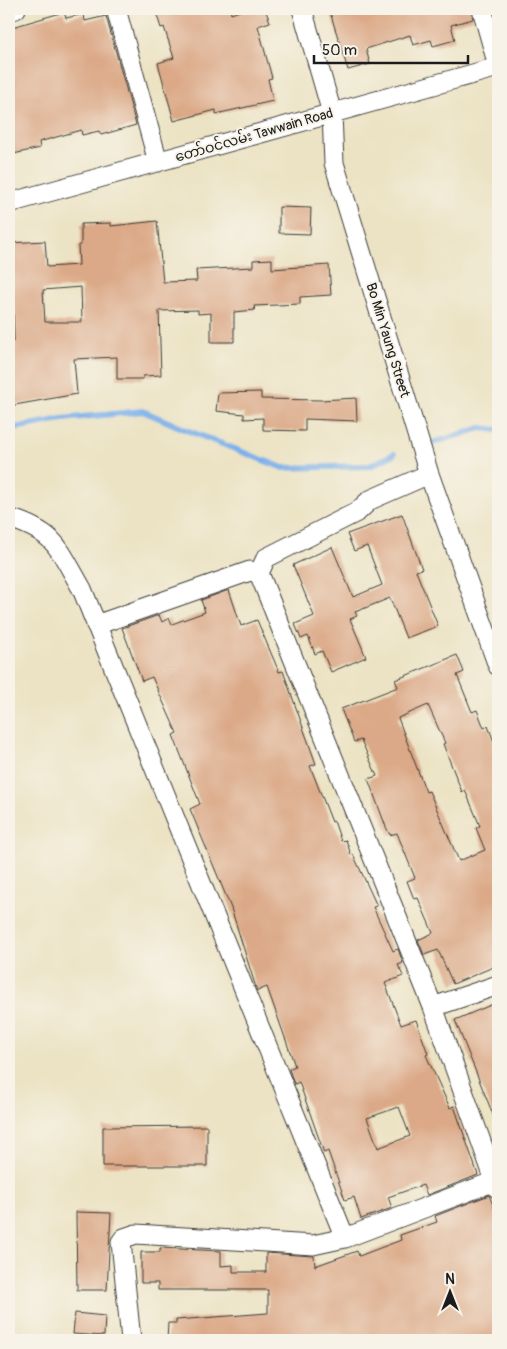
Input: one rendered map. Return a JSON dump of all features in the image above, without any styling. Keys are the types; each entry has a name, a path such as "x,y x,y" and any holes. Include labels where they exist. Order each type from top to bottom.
{"street":[{"path":"9,11 16,9"},
{"path":"116,9 158,162"},
{"name":"Bo Min Yaung Street","path":"302,9 332,113 334,163 429,474 498,666"},
{"path":"482,9 498,66"},
{"name":"တော်ဝင်လမ်း Tawwain Road","path":"9,202 498,66"},
{"path":"131,1340 121,1242 124,1238 136,1234 313,1246 345,1238 497,1185 433,1007 259,573 266,558 357,512 370,500 429,474"},
{"path":"9,518 32,525 53,539 82,589 345,1238"},
{"path":"96,625 250,571 259,573"},
{"path":"433,1007 498,985"}],"building":[{"path":"155,9 230,9 231,14 245,9 265,9 270,22 258,26 272,78 268,79 273,101 216,114 216,110 174,121 158,63 174,58 164,27 161,28"},
{"path":"329,9 471,9 473,19 451,25 455,40 433,46 431,40 413,45 410,35 366,49 370,64 348,70"},
{"path":"64,12 66,18 84,14 85,21 106,16 136,125 101,135 99,131 82,135 81,130 39,142 40,148 9,155 9,28"},
{"path":"279,207 311,208 310,234 279,233"},
{"path":"157,221 163,282 197,281 196,270 253,267 253,260 272,259 272,269 329,265 331,295 300,297 300,304 254,306 255,310 234,312 234,342 211,342 211,313 198,314 198,310 159,311 161,375 143,376 143,379 117,379 117,357 74,359 77,394 9,406 9,342 14,341 13,305 9,305 9,243 45,241 47,267 79,265 78,245 81,245 81,224 111,223 111,226","holes":["81,287 82,322 45,322 43,290"]},
{"path":"261,392 261,399 321,400 356,398 357,421 305,419 305,431 263,430 263,418 244,419 244,414 216,411 218,393"},
{"path":"402,514 422,569 416,571 438,626 406,638 390,598 355,612 357,616 350,619 366,657 331,672 322,651 315,654 308,636 301,639 295,624 314,616 293,565 332,547 353,597 382,585 367,546 354,551 347,534"},
{"path":"229,590 241,626 257,620 279,672 283,671 316,764 310,766 332,822 334,821 341,841 346,840 351,855 353,854 377,906 373,907 393,951 398,949 403,963 398,965 403,976 385,983 401,1025 416,1020 428,1054 426,1055 450,1108 454,1106 478,1175 427,1195 423,1185 388,1197 392,1208 361,1219 354,1197 345,1200 328,1151 324,1153 299,1082 295,1084 293,1081 289,1069 295,1066 267,987 257,991 231,908 190,809 200,804 173,735 177,733 152,677 142,681 122,628 159,615 162,622 169,618 172,624 205,612 201,600","holes":["399,1107 410,1136 378,1148 367,1118"]},
{"path":"457,655 464,672 457,675 472,712 477,710 484,728 488,726 498,752 498,965 453,984 438,950 424,955 418,940 433,933 418,898 414,899 407,881 415,878 397,833 390,835 386,827 368,779 377,776 361,740 354,742 341,709 398,687 395,680","holes":["428,705 445,743 443,744 462,792 465,790 480,826 476,828 485,850 459,861 429,791 426,792 398,718"]},
{"path":"498,1002 498,1127 455,1020"},
{"path":"207,1126 207,1166 103,1166 103,1127"},
{"path":"489,1195 498,1218 498,1340 167,1340 168,1323 176,1323 176,1320 268,1313 268,1290 158,1290 158,1283 141,1283 141,1252 160,1252 160,1248 221,1251 221,1266 233,1265 233,1272 266,1272 266,1253 314,1256 315,1266 357,1251 359,1256 401,1240 400,1235 437,1222 435,1216"},
{"path":"76,1212 111,1213 107,1290 77,1290"},
{"path":"75,1313 105,1316 104,1336 73,1334"}],"waterway":[{"path":"9,429 62,419 143,411 283,468 370,466 394,454"},
{"path":"432,443 481,428 498,430"}]}
